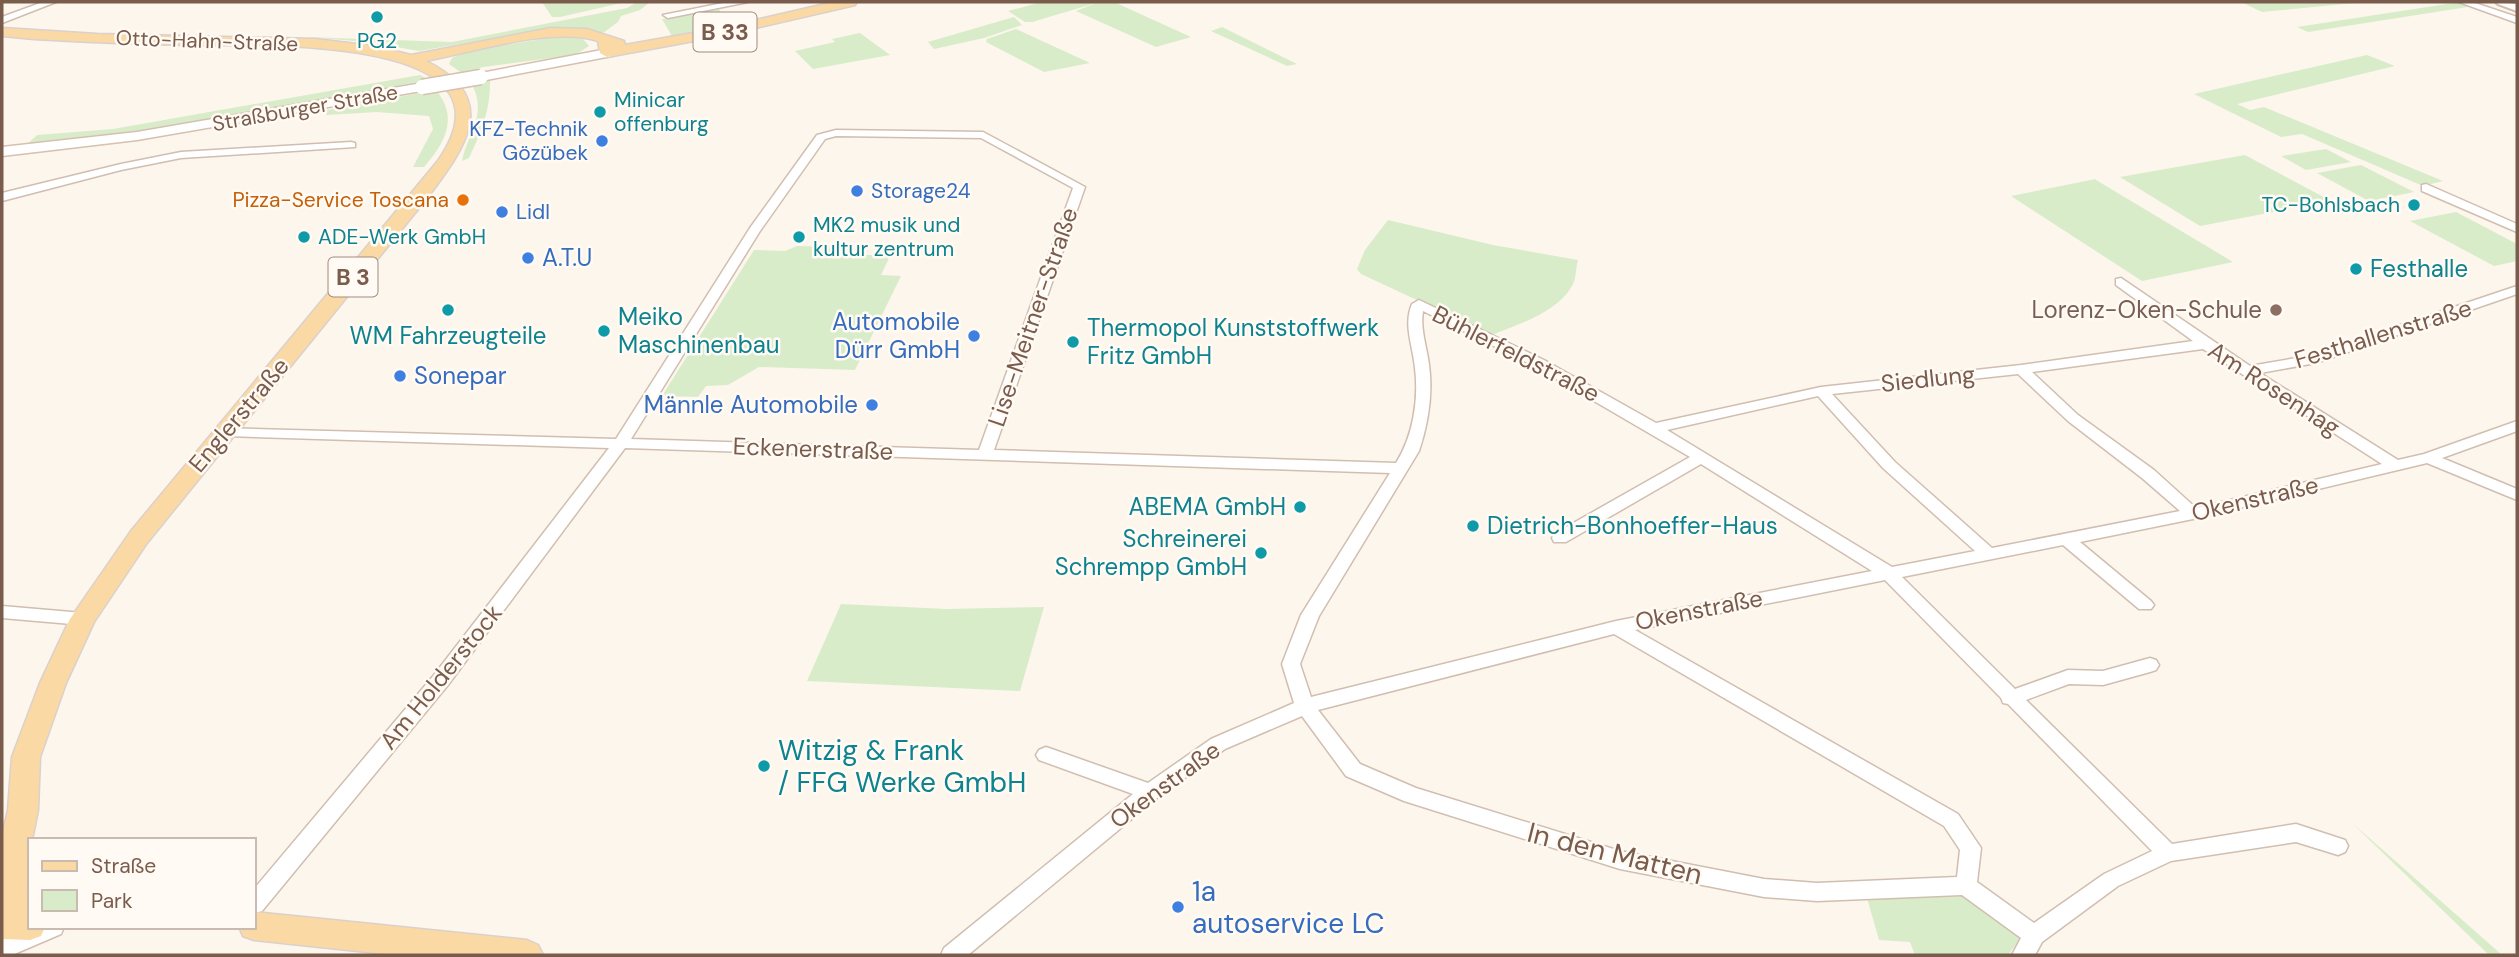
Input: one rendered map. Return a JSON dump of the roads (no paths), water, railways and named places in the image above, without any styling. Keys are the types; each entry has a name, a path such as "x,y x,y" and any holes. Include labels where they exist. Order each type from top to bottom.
{"main road":[{"name":"B 33","path":"606,47 651,46 850,2"},
{"name":"Otto-Hahn-Straße","path":"2,32 323,45 373,50 410,60"},
{"path":"410,60 551,32 587,33 606,47"},
{"name":"Straßburger Straße","path":"2,152 178,130 481,77 606,47"},
{"path":"436,72 437,61 449,51"},
{"name":"Englerstraße","path":"2,900 24,860 18,835 23,810 26,757 53,683 83,619 139,537 408,211 453,149 461,131 464,114 454,89 436,72 410,60"},
{"path":"2,837 23,810"},
{"name":"B 3","path":"2,900 28,906"},
{"path":"2,925 28,926"},
{"path":"256,926 415,950 527,955"}],"street":[{"path":"2,18 40,2"},
{"path":"2,18 51,2"},
{"path":"668,15 743,2"},
{"path":"2464,2 2517,20"},
{"path":"2502,2 2517,8"},
{"name":"Lise-Meitner-Straße","path":"621,443 754,231 821,137 836,133 983,135 1079,187 985,455"},
{"path":"2,204 8,196 121,167 181,155 351,145"},
{"path":"2426,188 2517,228"},
{"name":"Am Rosenhag","path":"2121,282 2205,344 2396,466"},
{"name":"Festhallenstraße","path":"2246,371 2311,360 2517,290"},
{"name":"Bühlerfeldstraße","path":"1305,706 1291,664 1310,615 1411,451 1419,429 1423,374 1415,317 1419,304 1539,363 1654,428 1887,572 2010,698 2168,853"},
{"name":"Siedlung","path":"1654,428 1821,391 2021,369 2205,344"},
{"path":"2021,369 2073,418 2148,474 2193,514"},
{"path":"1821,391 1889,465 1987,552"},
{"name":"Okenstraße","path":"952,955 1150,792 1218,744 1305,706 1616,627 1987,552 2193,514 2428,458 2517,426"},
{"name":"Eckenerstraße","path":"226,431 1399,468"},
{"name":"Am Holderstock","path":"256,902 441,680 621,443"},
{"path":"1560,538 1702,457"},
{"path":"2428,458 2517,495"},
{"path":"2066,538 2145,605"},
{"path":"2,612 83,619"},
{"path":"1616,627 1951,820 1971,848 1966,887 2034,935"},
{"path":"2010,698 2068,677 2103,678 2150,665"},
{"name":"In den Matten","path":"1305,706 1353,769 1411,795 1620,860 1777,889 1817,892 1966,887"},
{"path":"1046,755 1150,792"},
{"path":"2023,955 2034,935 2111,880 2168,853 2297,833 2338,846"},
{"path":"2,949 48,929"}],"place":[{"name":"PG2","path":"377,17"},
{"name":"Minicar offenburg","path":"600,112"},
{"name":"KFZ-Technik Gözübek","path":"602,141"},
{"name":"Storage24","path":"857,191"},
{"name":"Pizza-Service Toscana","path":"463,200"},
{"name":"TC-Bohlsbach","path":"2414,205"},
{"name":"Lidl","path":"502,212"},
{"name":"ADE-Werk GmbH","path":"304,237"},
{"name":"MK2 musik und kultur zentrum","path":"799,237"},
{"name":"A.T.U","path":"528,258"},
{"name":"Festhalle","path":"2356,269"},
{"name":"WM Fahrzeugteile","path":"448,310"},
{"name":"Lorenz-Oken-Schule","path":"2276,310"},
{"name":"Meiko Maschinenbau","path":"604,331"},
{"name":"Automobile Dürr GmbH","path":"974,336"},
{"name":"Thermopol Kunststoffwerk Fritz GmbH","path":"1073,342"},
{"name":"Sonepar","path":"400,376"},
{"name":"Männle Automobile","path":"872,405"},
{"name":"ABEMA GmbH","path":"1300,507"},
{"name":"Dietrich-Bonhoeffer-Haus","path":"1473,526"},
{"name":"Schreinerei Schrempp GmbH","path":"1261,553"},
{"name":"Witzig & Frank / FFG Werke GmbH","path":"764,766"},
{"name":"1a autoservice LC","path":"1178,907"}]}
